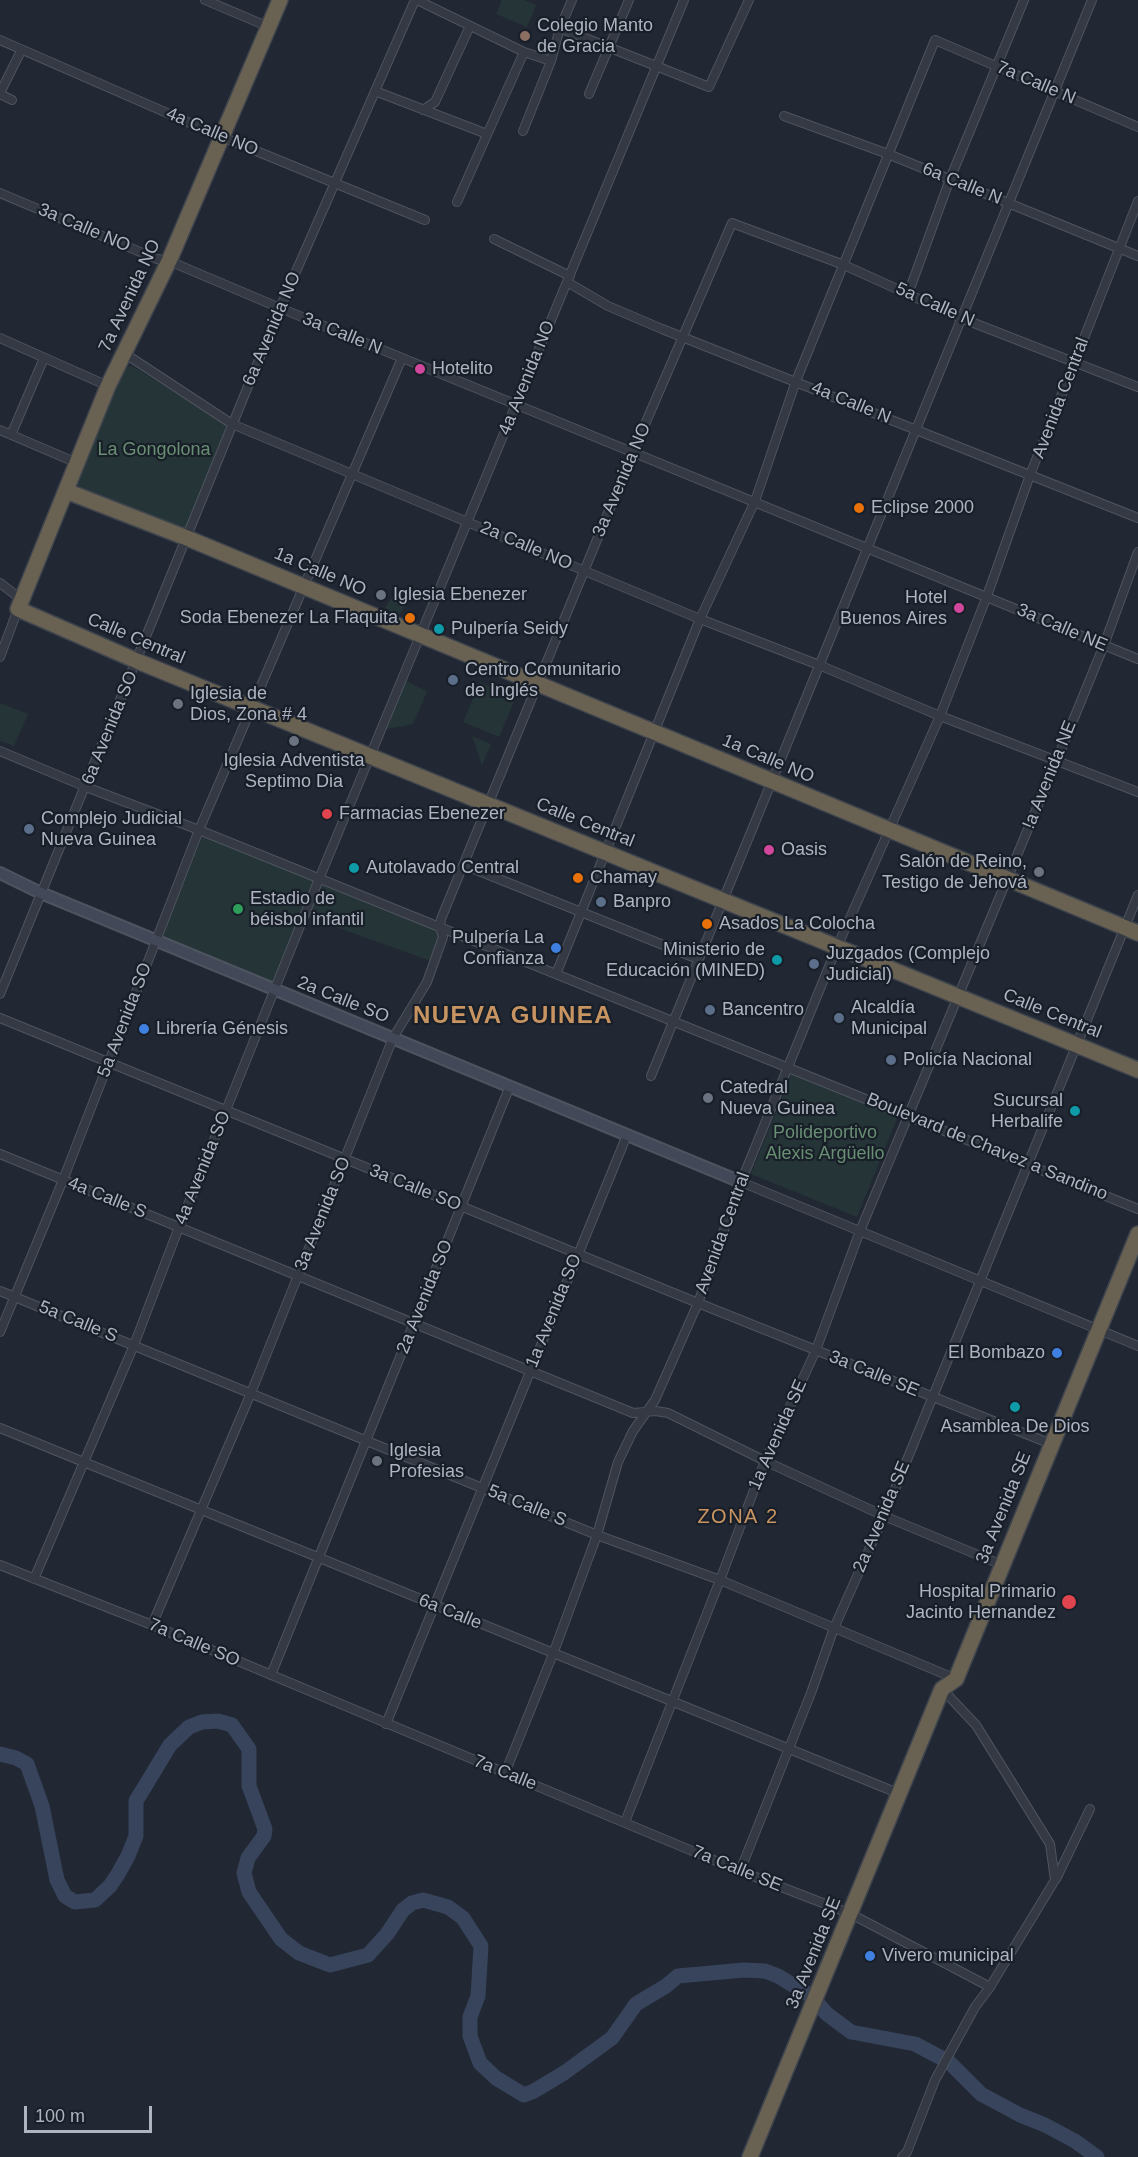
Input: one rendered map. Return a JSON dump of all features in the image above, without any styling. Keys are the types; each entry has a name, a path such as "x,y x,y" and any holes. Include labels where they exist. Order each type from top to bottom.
{"highway":[{"name":"7a Avenida NO","path":"20,605 108,386 169,261 280,0"},
{"name":"1a Calle NO","path":"66,490 187,538 1131,931"},
{"name":"Calle Central","path":"20,605 137,661 1138,1070"},
{"name":"3a Avenida SE","path":"956,1679 1138,1234"},
{"path":"942,1689 956,1679"},
{"name":"3a Avenida SE","path":"750,2157 822,1987 942,1689"}],"street":[{"path":"205,0 268,27"},
{"path":"416,0 524,52 551,61"},
{"name":"6a Avenida NO","path":"137,661 280,308 416,0"},
{"path":"523,131 572,0"},
{"path":"590,94 629,0"},
{"name":"4a Avenida NO","path":"371,757 684,0"},
{"path":"560,28 709,87 749,0"},
{"path":"908,294 950,179 1023,0"},
{"path":"651,1076 1092,0"},
{"path":"423,110 435,102 470,26"},
{"name":"4a Calle NO","path":"0,40 222,137 425,220"},
{"name":"7a Calle N","path":"888,154 934,40 1138,127"},
{"path":"12,100 0,93 21,51"},
{"path":"457,202 524,52"},
{"path":"375,91 487,134"},
{"name":"6a Calle N","path":"784,116 888,154 1138,256"},
{"path":"556,974 700,619 755,501 796,381 888,154"},
{"name":"3a Calle NO","path":"0,193 157,259 169,261"},
{"name":"Avenida Central","path":"505,1773 553,1654 597,1535 618,1462 633,1431 655,1400 698,1303 741,1182 837,947 940,716 987,596 1030,475 1138,201"},
{"name":"5a Calle N","path":"732,223 844,265 961,318 1138,387"},
{"name":"3a Avenida NO","path":"489,805 633,452 732,223"},
{"name":"4a Calle N","path":"494,239 568,279 608,306 1138,518"},
{"name":"3a Calle N","path":"169,261 755,501"},
{"path":"0,338 108,386"},
{"name":"2a Calle NO","path":"124,353 232,424 700,619 819,664 940,716 1056,762 1138,792"},
{"path":"11,435 44,358"},
{"name":"5a Avenida SO","path":"0,1332 63,1180 199,830 402,358"},
{"path":"0,430 77,463"},
{"name":"3a Calle NE","path":"755,501 1138,659"},
{"name":"!a Avenida NE","path":"907,1115 1008,879 1104,645 1138,552"},
{"path":"0,583 20,605 0,657"},
{"name":"6a Avenida SO","path":"0,994 137,661"},
{"name":"Boulevard de Chavez a Sandino","path":"0,751 1138,1209"},
{"name":"4a Avenida SO","path":"34,1580 134,1345 319,879 371,757"},
{"name":"3a Avenida SO","path":"152,1625 251,1393 393,1038 427,982 443,937 440,927 441,919 489,805"},
{"path":"464,865 698,959"},
{"name":"2a Calle SO","path":"0,873 41,893 741,1182"},
{"name":"2a Avenida SE","path":"740,1870 811,1693 834,1628 884,1516 1076,1045 1131,931 1138,895"},
{"name":"3a Calle SO","path":"0,1018 698,1303"},
{"name":"2a Avenida SO","path":"271,1675 510,1086"},
{"name":"1a Avenida SE","path":"625,1822 765,1461 816,1350 860,1231 907,1115"},
{"name":"1a Avenida SO","path":"386,1724 627,1134"},
{"name":"4a Calle S","path":"0,1154 633,1413 656,1410 668,1413 884,1516 1002,1565"},
{"path":"741,1182 1138,1346"},
{"name":"5a Calle S","path":"0,1290 597,1535 720,1580 956,1679"},
{"name":"3a Calle SE","path":"698,1303 1051,1444"},
{"name":"6a Calle","path":"0,1428 900,1794"},
{"name":"7a Calle SO","path":"0,1565 152,1625 386,1724"},
{"path":"942,1689 975,1725 1050,1844 1055,1880"},
{"name":"7a Calle","path":"386,1724 625,1822"},
{"path":"903,2157 935,2080 975,2007 1055,1880 1090,1809"},
{"name":"7a Calle SE","path":"625,1822 851,1914 990,1986"}],"green space":[{"path":"502,0 524,0 536,5 527,27 496,14"},
{"name":"La Gongolona","path":"132,366 225,423 226,428 192,518 183,531 80,489 76,482 123,372"},
{"path":"394,594 407,603 398,616 385,608"},
{"path":"403,679 427,692 413,724 382,730"},
{"path":"480,682 516,697 499,737 463,722"},
{"path":"0,703 28,714 14,746 0,741"},
{"path":"472,736 491,744 482,765"},
{"name":"Estadio de béisbol infantil","path":"203,835 315,880 273,984 161,938"},
{"path":"322,883 434,928 439,934 434,962 308,917"},
{"name":"Polideportivo Alexis Argüello","path":"793,1070 899,1114 857,1217 751,1174"}],"waterway":[{"path":"0,1754 16,1758 27,1764 42,1806 57,1880 65,1896 75,1902 95,1900 110,1886 128,1856 136,1836 136,1801 170,1745 189,1727 202,1722 218,1721 232,1725 249,1749 249,1786 265,1829 264,1836 248,1858 244,1873 249,1892 281,1939 299,1953 330,1965 368,1955 387,1934 403,1910 412,1903 423,1900 448,1907 463,1918 481,1946 478,1996 470,2017 470,2036 480,2063 496,2078 524,2095 564,2073 612,2038 636,2004 678,1976 744,1970 765,1971 778,1976 811,1996 827,2014 851,2032 915,2044 949,2062 981,2094 1075,2141 1097,2157"}],"place":[{"name":"Colegio Manto de Gracia","path":"525,36"},
{"name":"Hotelito","path":"420,369"},
{"name":"Eclipse 2000","path":"859,508"},
{"name":"Iglesia Ebenezer","path":"381,595"},
{"name":"Hotel Buenos Aires","path":"959,608"},
{"name":"Soda Ebenezer La Flaquita","path":"410,618"},
{"name":"Pulpería Seidy","path":"439,629"},
{"name":"Centro Comunitario de Inglés","path":"453,680"},
{"name":"Iglesia de Dios, Zona # 4","path":"178,704"},
{"name":"Iglesia Adventista Septimo Dia","path":"294,741"},
{"name":"Farmacias Ebenezer","path":"327,814"},
{"name":"Complejo Judicial Nueva Guinea","path":"29,829"},
{"name":"Oasis","path":"769,850"},
{"name":"Autolavado Central","path":"354,868"},
{"name":"Salón de Reino, Testigo de Jehová","path":"1039,872"},
{"name":"Chamay","path":"578,878"},
{"name":"Banpro","path":"601,902"},
{"name":"Estadio de béisbol infantil","path":"238,909"},
{"name":"Asados La Colocha","path":"707,924"},
{"name":"Pulpería La Confianza","path":"556,948"},
{"name":"Ministerio de Educación (MINED)","path":"777,960"},
{"name":"Juzgados (Complejo Judicial)","path":"814,964"},
{"name":"Bancentro","path":"710,1010"},
{"name":"Alcaldía Municipal","path":"839,1018"},
{"name":"Librería Génesis","path":"144,1029"},
{"name":"Policía Nacional","path":"891,1060"},
{"name":"Catedral Nueva Guinea","path":"708,1098"},
{"name":"Sucursal Herbalife","path":"1075,1111"},
{"name":"El Bombazo","path":"1057,1353"},
{"name":"Asamblea De Dios","path":"1015,1407"},
{"name":"Iglesia Profesias","path":"377,1461"},
{"name":"Hospital Primario Jacinto Hernandez","path":"1069,1602"},
{"name":"Vivero municipal","path":"870,1956"}],"district":[{"name":"NUEVA GUINEA","path":"513,1016"},
{"name":"ZONA 2","path":"738,1517"}]}
